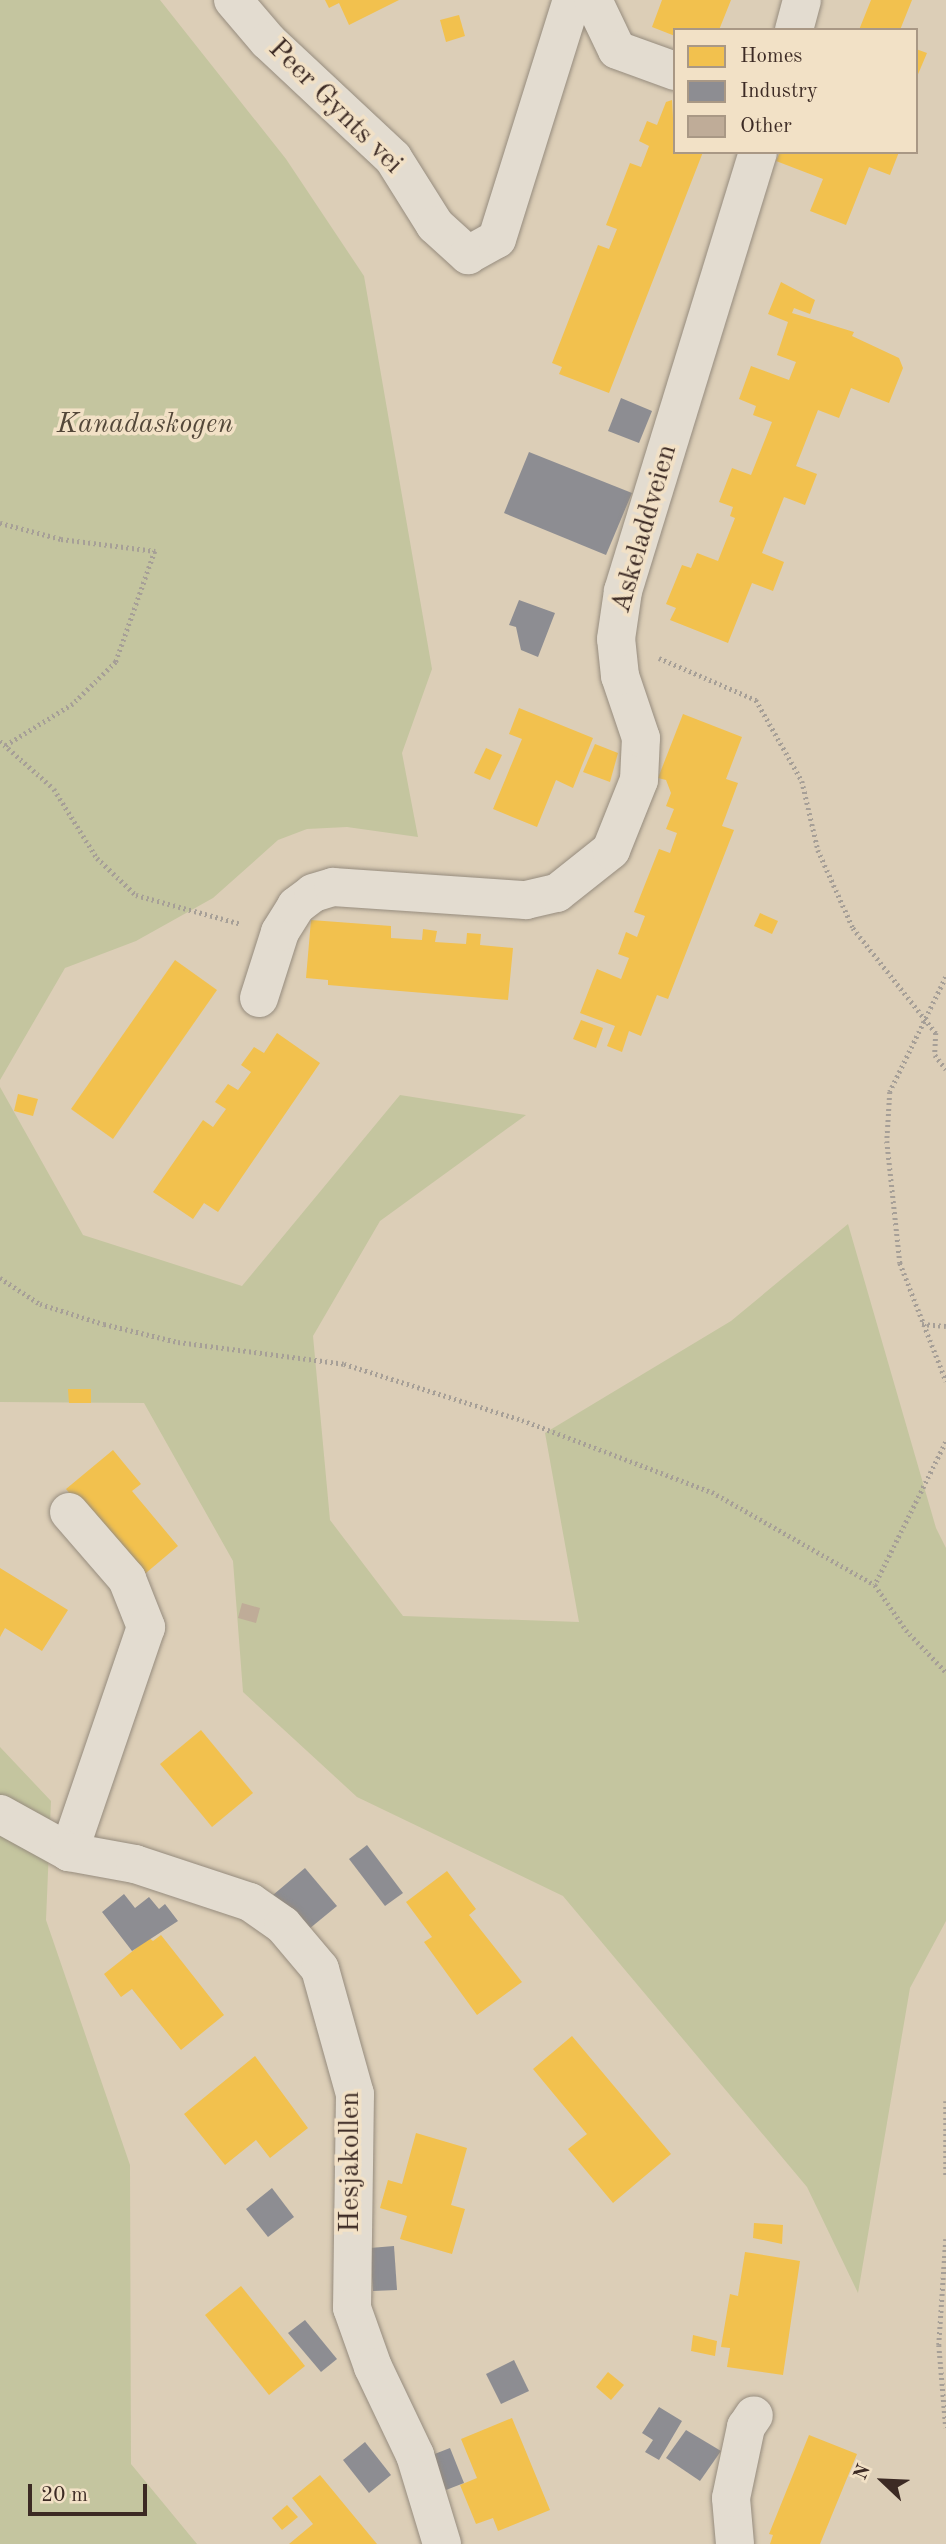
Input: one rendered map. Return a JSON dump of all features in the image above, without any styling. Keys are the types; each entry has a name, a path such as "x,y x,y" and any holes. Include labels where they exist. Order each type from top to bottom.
{"street":[{"name":"Peer Gynts vei","path":"233,0 268,41 393,158 435,225 468,255 497,239 572,0"},
{"path":"593,0 617,50 673,70"},
{"path":"795,28 802,0"},
{"name":"Askeladdveien","path":"258,998 280,932 296,906 313,892 333,887 526,900 557,893 587,873 611,850 639,780 641,738 620,676 616,639 623,591 757,154"},
{"path":"69,1512 127,1579 146,1627 69,1852"},
{"name":"Hesjakollen","path":"0,1814 69,1852 135,1864 250,1902 283,1925 320,1969 355,2094 352,2308 373,2367 415,2455 442,2544"},
{"path":"735,2544 731,2498 746,2427 754,2415"}],"path":[{"path":"0,523 61,539 155,551 116,662 73,705 5,746"},
{"path":"616,639 756,700 802,781 813,836 853,928 936,1033 934,1055 946,1069"},
{"path":"0,741 54,789 97,858 136,895 203,917 280,932"},
{"path":"946,977 898,1074 887,1110 900,1263 946,1381"},
{"path":"0,1278 40,1304 104,1324 178,1342 344,1364 522,1420 712,1492 875,1585 906,1630 946,1672"},
{"path":"922,1324 946,1326"},
{"path":"875,1585 946,1443"},
{"path":"946,2101 946,2176"},
{"path":"946,2239 939,2345 944,2378 946,2428"}],"green space":[{"name":"Kanadaskogen","path":"0,0 160,0 286,159 364,276 432,669 402,753 418,837 347,827 307,829 278,840 213,898 136,941 65,968 0,1080"},
{"path":"0,1087 83,1235 242,1286 400,1095 526,1115 380,1221 313,1336 330,1520 403,1616 579,1622 545,1433 731,1321 848,1224 936,1528 946,1548 946,1921 910,1988 858,2293 807,2187 563,1896 357,1797 243,1692 233,1561 144,1403 0,1402"},
{"path":"0,1747 51,1801 46,1920 130,2165 131,2464 197,2544 0,2544"}],"building: Homes":[{"path":"325,0 399,0 349,25 339,3 329,8"},
{"path":"662,0 731,0 720,28 673,28 673,35 652,27"},
{"path":"871,0 912,0 901,28 860,28"},
{"path":"459,15 465,36 446,42 440,20"},
{"path":"918,50 927,53 918,74"},
{"path":"672,100 673,154 702,154 609,393 559,374 562,367 552,363 598,245 609,249 617,229 606,225 630,163 641,167 649,146 639,141 647,121 657,125 666,102"},
{"path":"779,154 898,154 890,175 869,167 846,225 810,211 823,179 776,161"},
{"path":"781,282 815,300 810,314 794,308 792,313 854,332 852,336 899,358 903,368 889,403 851,388 839,418 818,410 796,466 817,474 805,505 784,497 762,553 784,562 773,591 752,583 728,643 670,620 676,608 666,604 682,565 691,568 697,553 718,561 735,518 730,516 733,507 719,502 732,468 751,475 772,422 753,415 756,406 739,399 751,366 789,380 796,362 777,355 788,322 768,314"},
{"path":"519,708 593,738 573,788 556,780 537,827 493,809 522,739 509,734"},
{"path":"683,714 742,737 726,779 738,783 722,826 734,830 668,999 657,995 641,1036 629,1031 622,1052 607,1046 615,1026 580,1013 597,969 621,979 629,958 618,954 626,932 637,937 645,916 634,912 659,849 670,853 677,833 666,829 674,809 666,806 671,793 666,780 658,778"},
{"path":"595,744 618,753 610,782 583,772"},
{"path":"486,748 502,755 490,780 474,773"},
{"path":"760,913 778,921 772,934 754,926"},
{"path":"311,920 391,926 391,938 422,940 423,929 437,931 435,942 466,944 467,933 481,934 480,945 513,948 508,1000 328,985 328,980 306,978"},
{"path":"175,960 217,990 113,1139 71,1109"},
{"path":"581,1020 603,1028 596,1048 573,1039"},
{"path":"277,1033 320,1063 218,1212 204,1203 193,1219 153,1192 203,1120 213,1127 226,1109 215,1102 228,1084 238,1090 251,1072 241,1065 254,1047 264,1053"},
{"path":"18,1094 38,1099 33,1116 14,1111"},
{"path":"68,1389 91,1389 91,1403 69,1403"},
{"path":"113,1450 141,1484 132,1491 178,1546 140,1578 66,1489"},
{"path":"0,1568 68,1610 42,1651 5,1628 0,1637"},
{"path":"201,1730 253,1793 212,1827 160,1764"},
{"path":"447,1871 476,1909 469,1915 522,1982 477,2015 424,1942 432,1937 406,1902"},
{"path":"161,1935 224,2015 181,2050 132,1989 121,1997 104,1974 149,1938 153,1941"},
{"path":"572,2036 671,2154 613,2203 568,2149 587,2134 533,2069"},
{"path":"255,2056 308,2128 270,2158 256,2140 225,2165 184,2114"},
{"path":"416,2133 467,2148 451,2205 465,2209 452,2254 400,2239 407,2216 380,2208 388,2180 402,2184"},
{"path":"754,2223 783,2225 782,2244 753,2238"},
{"path":"745,2252 800,2261 783,2375 727,2367 730,2348 721,2347 730,2294 738,2296"},
{"path":"241,2286 305,2366 269,2395 205,2315"},
{"path":"693,2335 717,2341 715,2356 691,2351"},
{"path":"608,2372 624,2385 611,2400 596,2387"},
{"path":"512,2418 550,2510 498,2531 493,2518 476,2524 460,2485 477,2478 461,2439"},
{"path":"809,2435 857,2454 820,2544 770,2544 773,2535 769,2534"},
{"path":"320,2475 377,2544 289,2544 313,2524 292,2498"},
{"path":"287,2505 298,2517 282,2530 272,2518"}],"building: Industry":[{"path":"621,398 652,411 639,443 608,431"},
{"path":"529,452 632,493 606,555 504,513"},
{"path":"519,600 555,613 538,657 521,650 516,627 509,625"},
{"path":"367,1845 403,1893 385,1906 349,1859"},
{"path":"305,1868 337,1906 298,1938 267,1900"},
{"path":"124,1894 135,1908 149,1897 159,1909 165,1904 178,1921 132,1951 102,1912"},
{"path":"272,2188 294,2217 268,2237 246,2209"},
{"path":"394,2246 397,2290 373,2291 370,2248"},
{"path":"305,2320 337,2359 321,2372 288,2333"},
{"path":"514,2360 529,2391 501,2404 486,2374"},
{"path":"659,2407 682,2421 659,2460 645,2452 653,2440 642,2433"},
{"path":"686,2430 721,2451 700,2481 666,2458"},
{"path":"365,2442 391,2475 369,2493 343,2460"},
{"path":"450,2448 464,2483 446,2490 432,2455"}],"building: Other":[{"path":"242,1603 260,1608 256,1623 238,1618"}]}
